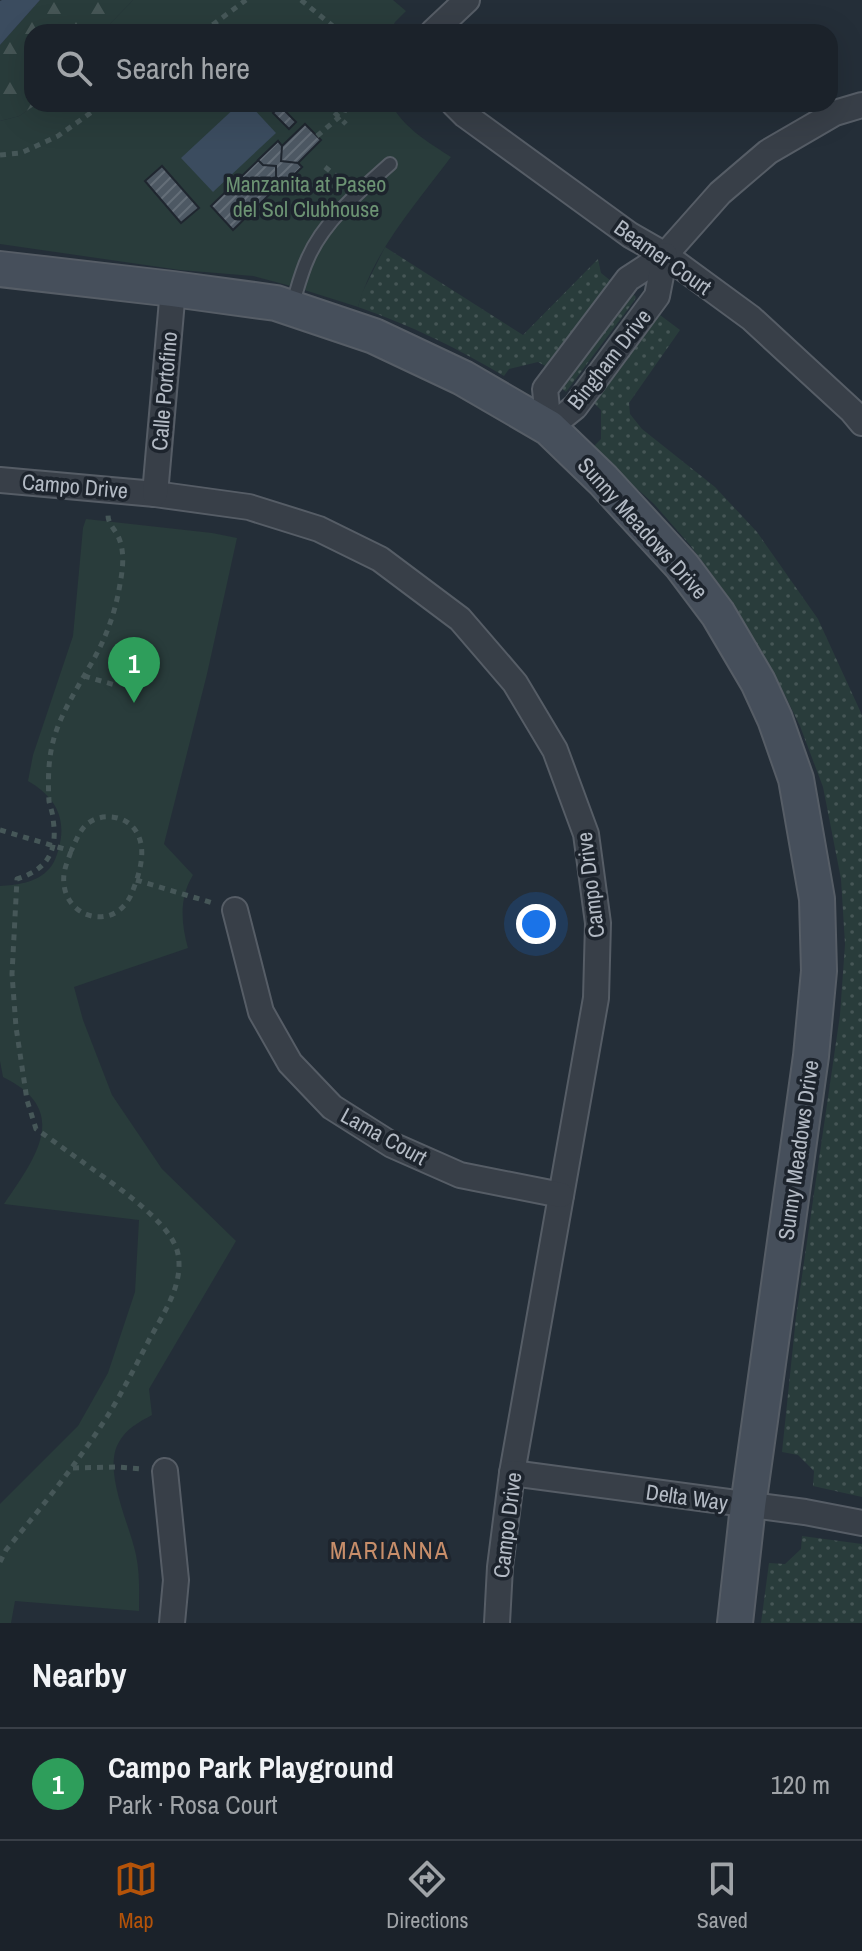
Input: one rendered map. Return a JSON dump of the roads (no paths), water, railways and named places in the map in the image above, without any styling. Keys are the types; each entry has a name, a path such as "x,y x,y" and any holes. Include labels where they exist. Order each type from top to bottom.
{"street":[{"path":"442,24 467,0"},
{"name":"Bingham Drive","path":"549,428 545,389 628,279 665,255 720,193 768,152 835,113 862,105"},
{"name":"Beamer Court","path":"464,112 630,235 665,255 751,318 862,423"},
{"name":"Bingham Drive","path":"549,428 575,407 657,296 665,255"},
{"name":"Sunny Meadows Drive","path":"0,269 276,303 374,336 463,378 549,428 603,480 682,566 718,614 758,682 796,779 817,899 819,971 811,1056 748,1506 735,1623"},
{"name":"Calle Portofino","path":"155,494 173,289"},
{"name":"Campo Drive","path":"0,480 155,494 249,507 319,529 380,559 460,619 515,683 555,750 586,834 598,923 596,998 512,1473 500,1567 497,1623"},
{"name":"Lama Court","path":"235,910 261,1012 290,1063 332,1107 392,1145 460,1175 561,1195"},
{"path":"165,1471 176,1580 172,1623"},
{"name":"Delta Way","path":"512,1473 805,1512 862,1523"}],"lane":[{"path":"291,308 309,256 324,233 353,196 390,164"}],"water":[{"path":"40,0 0,45 0,1"},
{"path":"230,112 256,112 276,133 213,192 181,158"}],"place":[{"name":"Campo Park Playground","path":"134,703"}],"district":[{"name":"MARIANNA","path":"390,1551"}],"park label":[{"name":"Manzanita at Paseo del Sol Clubhouse","path":"306,196"}]}
